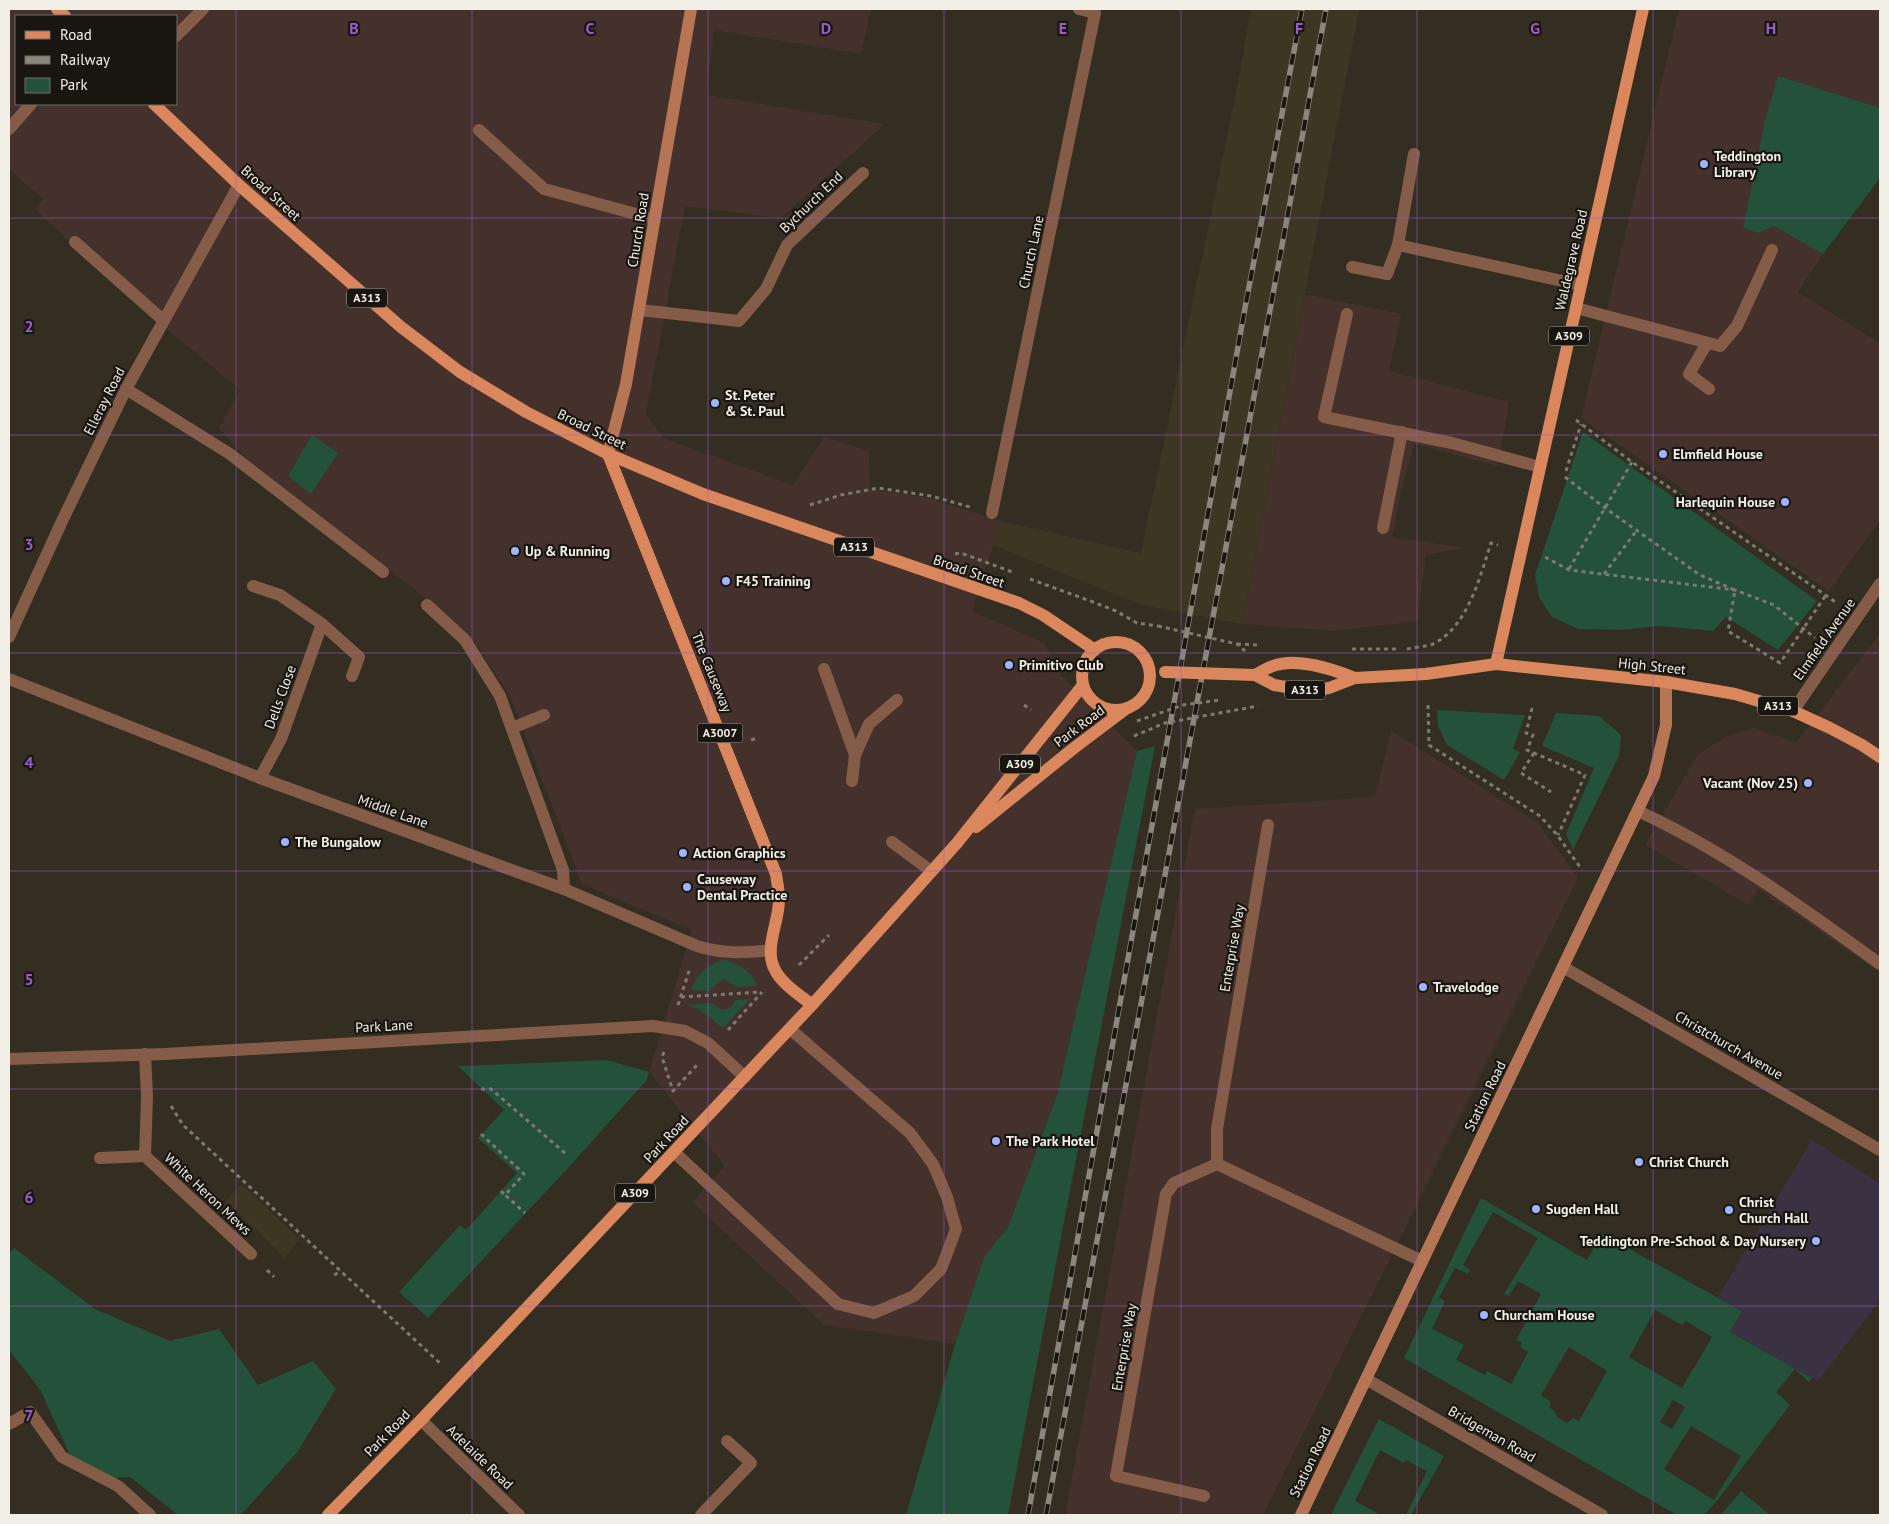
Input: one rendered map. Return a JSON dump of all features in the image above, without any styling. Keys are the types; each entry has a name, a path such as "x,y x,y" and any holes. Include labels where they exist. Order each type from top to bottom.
{"main road":[{"name":"Church Road","path":"608,454 626,384 640,310 691,9"},
{"name":"Waldegrave Road","path":"1496,664 1642,9"},
{"name":"Broad Street","path":"155,105 239,185 401,327 460,372 532,416 608,454 704,494 1019,603 1044,615 1095,650"},
{"name":"The Causeway","path":"608,454 776,874 779,898 771,961 775,971 782,980 812,1005"},
{"path":"1106,644 1127,644 1144,657 1150,674 1150,681 1143,696 1136,704 1116,710 1103,708 1092,701 1082,685 1083,668 1089,656 1095,650 1106,644"},
{"name":"A313","path":"1255,675 1288,662 1327,667 1355,678"},
{"name":"High Street","path":"1355,678 1408,675 1496,664 1666,682 1735,694 1792,711 1862,745 1880,758"},
{"name":"A313","path":"1150,674 1165,672 1255,675 1274,685 1312,691 1329,688 1355,678"},
{"name":"Station Road","path":"1301,1515 1654,776 1666,725 1666,682"},
{"name":"Park Road","path":"328,1515 421,1420 812,1005 957,843 1082,685"},
{"name":"Park Road","path":"957,843 1127,708"}],"street":[{"path":"178,34 203,9"},
{"name":"Church Lane","path":"992,513 1095,13 1079,9"},
{"path":"9,129 30,105"},
{"path":"480,130 544,189 654,219"},
{"path":"1352,267 1387,274 1398,245 1414,154"},
{"name":"Bychurch End","path":"640,310 740,321 766,289 787,245 863,173"},
{"name":"Elleray Road","path":"9,637 63,519 126,389 239,185"},
{"path":"75,242 163,320"},
{"path":"1398,245 1581,285"},
{"path":"1576,308 1720,346 1737,326 1772,250"},
{"path":"1347,314 1324,417 1452,443 1540,467"},
{"path":"1707,343 1690,374 1708,389"},
{"path":"126,389 230,454 383,572"},
{"path":"1383,528 1402,432"},
{"name":"Elmfield Avenue","path":"1792,711 1880,584"},
{"path":"253,586 280,594 322,624 360,656 352,676"},
{"path":"427,605 466,640 500,696 563,870 564,889"},
{"name":"Dells Close","path":"260,778 281,739 322,624"},
{"path":"824,669 855,755"},
{"name":"Middle Lane","path":"9,679 260,778 564,889 697,946 713,951 730,953 771,950"},
{"path":"852,780 855,755 869,724 897,700"},
{"path":"512,728 544,715"},
{"path":"1638,811 1670,826 1761,880 1880,964"},
{"name":"Enterprise Way","path":"1204,1496 1116,1476 1166,1194 1174,1183 1217,1164 1217,1129 1268,825"},
{"path":"892,842 930,871"},
{"name":"Christchurch Avenue","path":"1563,967 1880,1150"},
{"name":"Park Lane","path":"9,1059 144,1054 653,1026 685,1031 713,1047 745,1077"},
{"path":"674,1152 838,1304 874,1313 914,1296 941,1269 956,1229 947,1197 933,1164 910,1132 790,1029"},
{"name":"White Heron Mews","path":"144,1054 148,1098 145,1156"},
{"name":"White Heron Mews","path":"100,1158 145,1156 250,1254"},
{"path":"1217,1164 1422,1261"},
{"name":"Bridgeman Road","path":"1366,1379 1602,1515"},
{"path":"9,1424 30,1412 62,1457 118,1486 150,1515"},
{"name":"Adelaide Road","path":"421,1420 519,1515"},
{"path":"701,1515 750,1463 728,1441"}],"path":[{"path":"1554,403 1632,462 1858,617"},
{"path":"1569,570 1632,462"},
{"path":"1565,477 1605,508 1700,575 1774,605 1833,652"},
{"path":"770,518 841,495 878,488 931,496 992,513"},
{"path":"1604,574 1637,530"},
{"path":"1344,649 1407,649 1432,645 1444,637 1457,624 1475,591 1491,543 1541,556 1569,570 1735,590"},
{"path":"1026,578 1116,611 1137,622 1237,644 1243,647 1246,654"},
{"path":"1735,590 1728,631 1780,663 1826,595"},
{"path":"1137,721 1183,705 1229,699"},
{"path":"1428,705 1429,745 1540,816 1558,836 1599,893"},
{"path":"1134,736 1165,723 1258,706"},
{"path":"1532,708 1526,733 1533,735 1527,750 1585,775 1558,836"},
{"path":"751,740 757,738"},
{"path":"1534,753 1522,774 1551,792"},
{"path":"673,1091 762,992 782,980 807,959 829,935"},
{"path":"681,997 762,992"},
{"path":"481,1089 491,1089 566,1154"},
{"path":"170,1104 183,1124 458,1380"},
{"path":"482,1134 524,1174 506,1195"},
{"path":"501,1191 525,1213"},
{"path":"334,1275 341,1271"}],"shaded area":[{"path":"9,9 871,9 861,54 714,30 707,95 885,124 781,218 685,206 646,414 663,438 793,485 824,437 869,451 870,489 929,498 1001,521 972,611 1044,643 1061,675 1137,751 1057,1095 1008,1227 984,1257 955,1344 824,1325 692,1202 725,1166 649,1072 692,930 582,884 511,698 476,644 413,588 254,467 219,428 240,390 129,297 35,209 43,199 9,169"},
{"path":"1251,9 1359,9 1242,624 1142,605 993,545 1001,521 1141,553 1237,88"},
{"path":"1679,9 1880,9 1880,178 1823,254 1798,292 1880,343 1880,520 1829,591 1581,418"},
{"path":"1305,294 1401,314 1389,371 1509,402 1498,466 1415,444 1404,480 1392,537 1466,548 1426,555 1417,621 1336,631 1242,624"},
{"path":"1880,633 1880,973 1758,889 1749,905 1645,845 1698,754 1727,736 1754,728 1796,743"},
{"path":"1391,731 1538,823 1578,878 1263,1515 1065,1515 1195,809 1375,797"},
{"name":"Teddington Pre-School & Day Nursery","path":"1812,1140 1880,1184 1880,1300 1818,1381 1730,1332 1742,1311 1718,1297"},
{"path":"241,1184 300,1239 285,1258 226,1201"}],"green space":[{"path":"1778,76 1880,108 1880,178 1823,254 1774,226 1758,233 1743,228 1765,121"},
{"path":"1583,432 1817,601 1778,650 1726,617 1713,631 1660,626 1619,630 1578,629 1552,617 1539,597 1535,575"},
{"path":"312,435 338,453 311,494 288,476"},
{"path":"1437,710 1525,715 1513,749 1520,752 1504,780 1447,745 1438,726"},
{"path":"1556,713 1599,716 1621,735 1619,756 1573,850 1566,834 1594,768 1542,746"},
{"path":"1155,746 1008,1515 906,1515 955,1344 984,1257 1008,1227 1057,1095 1137,751"},
{"path":"723,960 744,968 757,986 737,987 725,980 719,981 710,991 691,990 704,971 712,964"},
{"path":"750,999 723,1028 698,1009 686,1005 712,1003 722,1010 730,1007 735,1000"},
{"path":"607,1060 649,1072 646,1081 428,1318 399,1292 460,1225 466,1230 517,1173 478,1138 504,1110 458,1066"},
{"path":"1481,1198 1587,1260 1602,1234 1742,1311 1730,1332 1812,1378 1809,1382 1795,1369 1776,1392 1790,1405 1704,1515 1677,1515 1404,1358","holes":["1493,1212 1538,1238 1504,1294 1509,1296 1518,1281 1541,1294 1516,1340 1522,1342 1520,1347 1528,1352 1511,1384 1487,1371 1485,1375 1456,1360 1464,1345 1432,1329 1445,1301 1439,1298 1455,1268 1468,1274 1470,1270 1463,1265","1655,1310 1682,1325 1686,1321 1712,1337 1682,1388 1629,1357","1569,1347 1607,1371 1579,1421 1573,1418 1567,1423 1557,1417 1555,1411 1549,1407 1551,1402 1541,1395","1673,1400 1685,1407 1672,1429 1660,1422","1691,1426 1741,1456 1714,1500 1664,1469"]},
{"path":"14,1248 95,1309 170,1341 219,1329 258,1385 313,1361 336,1389 298,1451 241,1515 178,1515 130,1477 110,1478 72,1460 41,1391 9,1350 9,1254"},
{"path":"1379,1419 1444,1456 1411,1515 1406,1515 1427,1471 1406,1460 1404,1463 1380,1450 1355,1501 1379,1515 1331,1515"},
{"path":"1741,1491 1770,1515 1721,1515"}],"railway":[{"path":"1028,1515 1245,308 1302,9"},
{"path":"1046,1515 1326,9"}],"place":[{"name":"Teddington Library","path":"1704,164"},
{"name":"St. Peter & St. Paul","path":"715,403"},
{"name":"Elmfield House","path":"1663,454"},
{"name":"Harlequin House","path":"1785,502"},
{"name":"Up & Running","path":"515,551"},
{"name":"F45 Training","path":"726,581"},
{"name":"Primitivo Club","path":"1009,665"},
{"name":"Vacant (Nov 25)","path":"1808,783"},
{"name":"The Bungalow","path":"285,842"},
{"name":"Action Graphics","path":"683,853"},
{"name":"Causeway Dental Practice","path":"687,887"},
{"name":"Travelodge","path":"1423,987"},
{"name":"The Park Hotel","path":"996,1141"},
{"name":"Christ Church","path":"1639,1162"},
{"name":"Sugden Hall","path":"1536,1209"},
{"name":"Christ Church Hall","path":"1729,1210"},
{"name":"Teddington Pre-School & Day Nursery","path":"1816,1241"},
{"name":"Churcham House","path":"1484,1315"}]}
